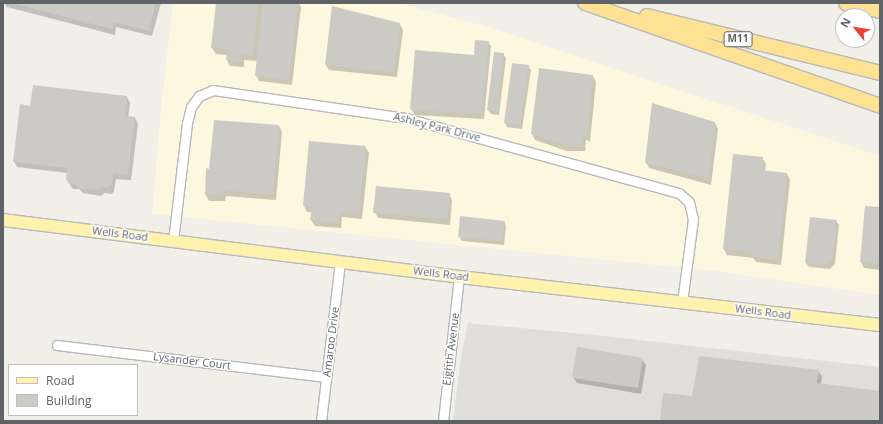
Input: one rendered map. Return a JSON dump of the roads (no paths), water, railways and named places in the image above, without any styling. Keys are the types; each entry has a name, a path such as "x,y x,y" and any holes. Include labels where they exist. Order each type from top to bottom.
{"highway":[{"path":"585,3 880,106"},
{"name":"M11","path":"596,3 880,73"},
{"path":"846,3 880,11"}],"main road":[{"name":"Wells Road","path":"3,220 459,277 880,325"}],"street":[{"name":"Ashley Park Drive","path":"173,241 190,112 199,96 213,90 406,118 679,193 689,202 693,220 682,302"},
{"name":"Amaroo Drive","path":"321,421 340,262"},
{"name":"Eighth Avenue","path":"443,421 459,277"},
{"name":"Lysander Court","path":"57,345 326,377"}]}
